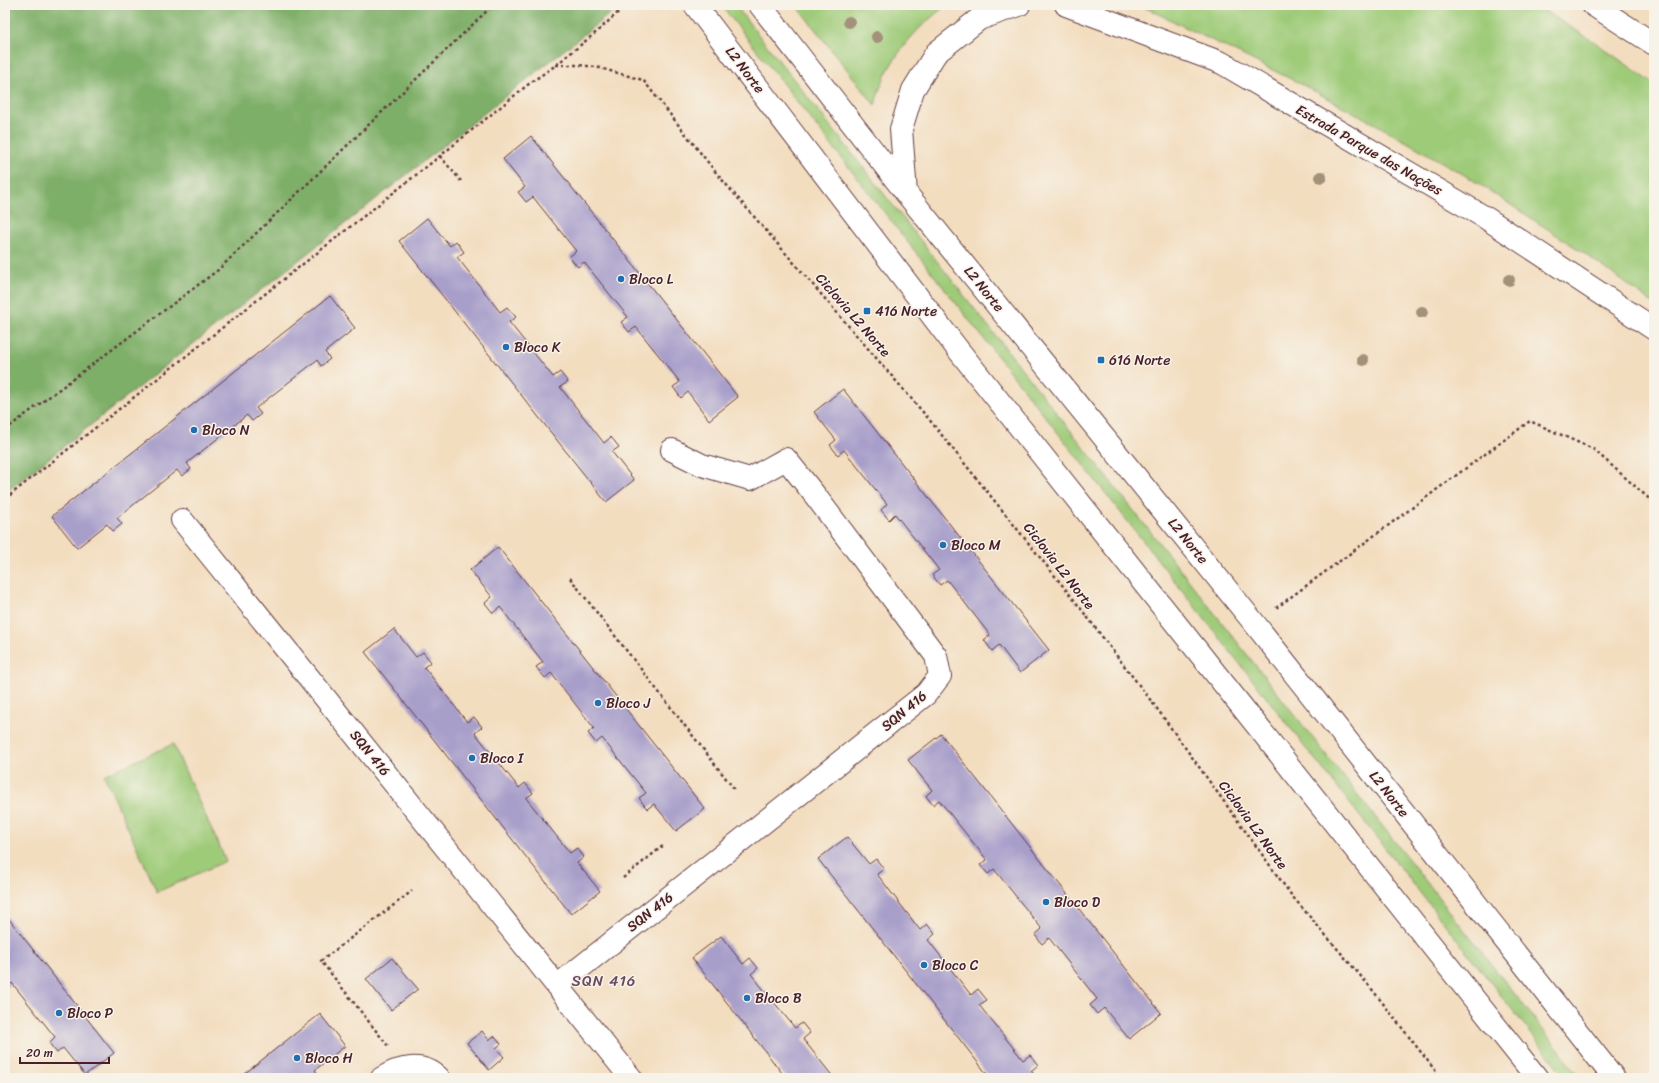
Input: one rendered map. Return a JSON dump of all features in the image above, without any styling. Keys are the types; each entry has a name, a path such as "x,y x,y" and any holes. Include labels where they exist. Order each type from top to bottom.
{"main road":[{"name":"L2 Norte","path":"695,5 956,347 1537,1078"},
{"name":"L2 Norte","path":"760,5 906,193 1255,624 1614,1078"},
{"path":"906,193 901,129 913,90 936,53 979,19 1019,5"},
{"name":"Estrada Parque das Nações","path":"1066,5 1222,63 1486,218 1654,329"},
{"path":"1593,5 1654,44"},
{"name":"SQN 416","path":"557,986 926,694 940,676 936,656 786,459 750,479 702,465 672,450"},
{"name":"SQN 416","path":"182,520 631,1078"},
{"path":"382,1078 390,1073 409,1067 423,1069 435,1074 439,1078"}],"path":[{"path":"5,430 218,270 493,5"},
{"path":"5,499 440,156 530,83 556,65 599,30 626,5"},
{"name":"Ciclovia L2 Norte","path":"556,65 596,67 644,80 718,175 928,418 1070,596 1158,710 1292,896 1370,988 1441,1078"},
{"path":"440,156 461,181"},
{"path":"1255,624 1530,421 1593,450 1654,503"},
{"path":"570,578 735,790"},
{"path":"623,878 664,845"},
{"path":"389,1048 320,961 412,891"}],"green space":[{"path":"5,5 621,5 5,493"},
{"path":"721,5 735,5 1581,1078 1566,1078"},
{"path":"796,5 947,5 923,25 902,49 885,75 875,105"},
{"path":"1140,5 1535,5 1593,41 1654,84 1654,304 1584,253 1473,180 1379,126 1303,85"},
{"path":"173,744 226,861 157,892 104,775"}],"building":[{"name":"Bloco L","path":"531,136 738,397 709,420 688,392 681,398 673,387 680,382 636,327 629,332 621,322 628,317 584,262 578,267 569,257 576,251 533,197 526,202 518,192 525,187 503,159"},
{"name":"Bloco K","path":"427,218 450,246 456,241 464,252 457,257 500,312 507,307 516,317 509,322 553,377 560,372 568,382 560,387 604,443 611,437 619,447 612,452 634,480 606,502 399,241"},
{"name":"Bloco N","path":"330,296 355,328 325,352 330,359 321,366 317,360 256,408 261,414 252,421 247,415 187,463 191,469 182,476 177,470 117,518 122,524 113,531 107,524 77,548 52,516"},
{"name":"Bloco M","path":"843,389 1049,650 1020,673 999,645 992,651 984,640 990,635 947,580 940,585 932,575 939,570 895,514 889,520 881,510 887,504 844,450 838,455 830,445 836,440 814,412"},
{"name":"Bloco J","path":"498,547 705,809 676,831 654,804 647,809 639,798 646,793 602,738 596,743 588,733 594,728 551,673 545,678 536,667 543,662 500,607 493,613 485,603 492,597 470,570"},
{"name":"Bloco I","path":"394,629 416,657 423,652 431,662 424,667 467,722 474,717 482,727 475,733 519,788 525,783 533,793 526,798 570,853 577,848 584,857 577,863 600,891 571,914 365,652"},
{"name":"Bloco D","path":"941,734 1161,1013 1129,1039 1104,1008 1097,1014 1090,1005 1097,999 1049,938 1042,944 1035,935 1042,929 994,869 988,874 980,865 987,860 939,800 933,805 926,796 932,790 908,760"},
{"name":"Bloco C","path":"847,837 869,864 876,859 884,869 877,874 920,930 927,924 935,934 928,940 971,995 978,989 987,1000 979,1005 1023,1060 1030,1055 1038,1065 1031,1071 1037,1078 990,1078 818,859"},
{"name":"Bloco P","path":"5,914 114,1053 85,1075 63,1048 57,1053 49,1043 55,1037 12,983 6,988 5,987"},
{"name":"Bloco B","path":"721,936 743,964 750,958 758,968 751,974 795,1028 802,1023 810,1033 803,1039 834,1078 786,1078 692,958"},
{"path":"392,958 418,989 391,1010 366,979"},
{"name":"Bloco H","path":"320,1014 345,1046 315,1070 320,1077 319,1078 239,1078"},
{"path":"482,1031 489,1040 494,1036 501,1044 496,1048 504,1057 489,1070 467,1043"}],"place":[{"name":"Bloco L","path":"621,279"},
{"name":"416 Norte","path":"867,311"},
{"name":"Bloco K","path":"506,347"},
{"name":"616 Norte","path":"1101,360"},
{"name":"Bloco N","path":"194,430"},
{"name":"Bloco M","path":"943,545"},
{"name":"Bloco J","path":"598,703"},
{"name":"Bloco I","path":"472,758"},
{"name":"Bloco D","path":"1046,902"},
{"name":"Bloco C","path":"924,965"},
{"name":"Bloco B","path":"747,998"},
{"name":"Bloco P","path":"59,1013"},
{"name":"Bloco H","path":"297,1058"}],"district":[{"name":"SQN 416","path":"604,981"}]}
